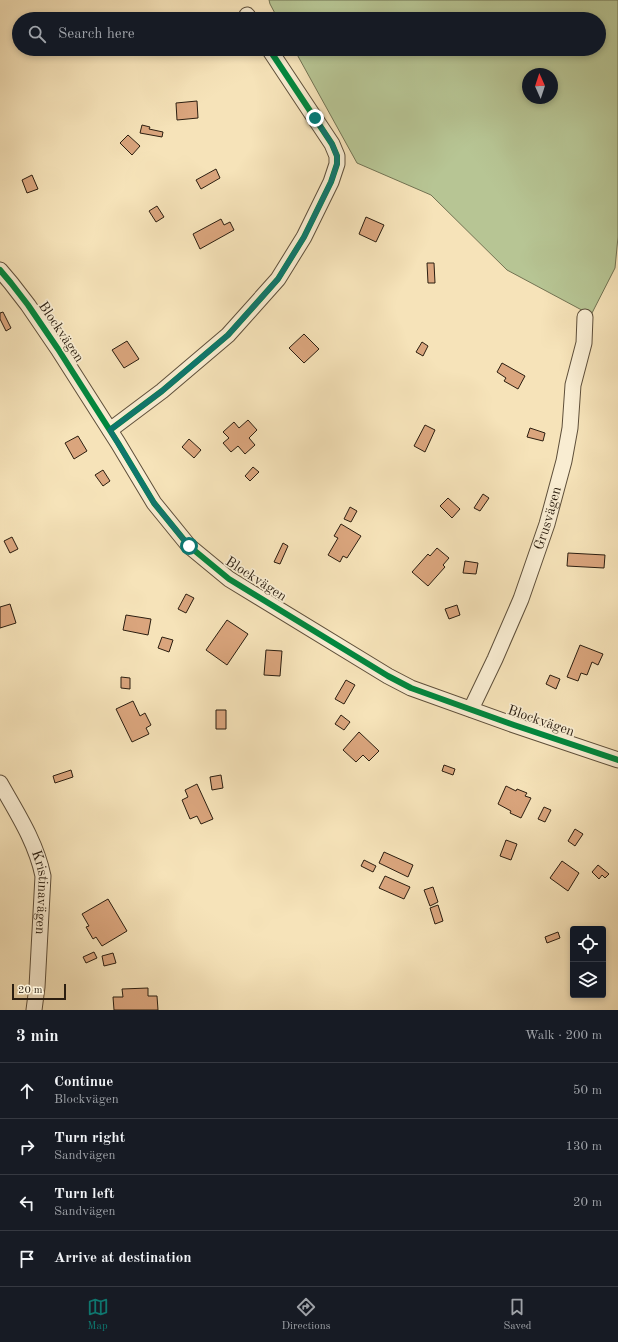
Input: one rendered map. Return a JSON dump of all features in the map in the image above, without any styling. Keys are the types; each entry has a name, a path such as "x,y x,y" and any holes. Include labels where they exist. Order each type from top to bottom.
{"street":[{"path":"110,430 228,335 250,311 278,279 288,264 304,237 331,182 337,164 337,156 332,144 274,56"},
{"name":"Blockvägen","path":"0,270 28,305 110,430 154,503 189,546 229,579 388,676 411,688 618,760"},
{"name":"Grusvägen","path":"471,709 521,599 547,524 564,461 570,428 573,385 584,343 585,317"},
{"name":"Kristinavägen","path":"0,783 31,840 40,864 42,876 38,971 34,1010"}],"green space":[{"path":"269,0 618,0 618,237 615,268 591,315 507,270 431,195 357,163 298,56 606,56 606,12 274,12"}],"building":[{"path":"197,101 198,118 177,120 176,103"},
{"path":"142,125 150,127 149,129 163,132 162,137 140,133"},
{"path":"128,135 140,146 132,155 120,143"},
{"path":"216,169 220,178 201,189 196,180"},
{"path":"32,175 38,189 27,193 22,180"},
{"path":"157,206 164,217 156,222 149,211"},
{"path":"366,217 384,225 376,242 359,234"},
{"path":"221,219 224,225 230,222 234,230 200,249 193,234"},
{"path":"427,263 434,263 435,283 428,283"},
{"path":"3,312 11,328 6,331 0,319 0,313"},
{"path":"304,334 319,349 304,363 289,348"},
{"path":"127,341 139,359 124,368 112,350"},
{"path":"422,342 428,346 423,356 416,352"},
{"path":"502,363 525,376 518,389 504,381 506,378 497,372"},
{"path":"248,420 257,430 249,438 255,445 245,454 238,446 231,452 223,443 229,438 223,432 234,422 239,428"},
{"path":"425,425 435,430 425,452 414,446"},
{"path":"530,428 545,433 543,441 527,437"},
{"path":"78,436 87,451 74,459 65,443"},
{"path":"189,439 201,450 194,458 182,447"},
{"path":"253,467 259,472 250,481 245,476"},
{"path":"103,470 110,481 103,486 95,475"},
{"path":"483,494 489,498 480,511 474,508"},
{"path":"448,498 460,509 452,518 440,506"},
{"path":"350,507 357,511 351,522 344,519"},
{"path":"341,524 361,536 347,558 343,556 340,562 328,555 338,538 334,536"},
{"path":"12,537 18,549 10,553 4,541"},
{"path":"283,543 288,546 280,564 274,562"},
{"path":"437,548 449,558 443,565 445,567 428,586 412,572 428,554 430,556"},
{"path":"568,553 605,555 604,568 567,566"},
{"path":"465,561 478,563 476,574 463,573"},
{"path":"186,594 194,598 186,613 178,609"},
{"path":"10,604 16,623 0,628 0,607"},
{"path":"457,605 460,615 449,619 445,609"},
{"path":"126,615 151,619 148,635 123,630"},
{"path":"227,620 248,634 227,665 206,650"},
{"path":"162,637 173,640 169,652 158,648"},
{"path":"580,645 603,654 598,665 592,662 587,675 581,673 578,681 567,677"},
{"path":"266,650 282,651 280,676 264,675"},
{"path":"550,675 560,679 556,689 546,684"},
{"path":"121,677 130,678 130,689 121,688"},
{"path":"346,680 355,685 344,704 335,699"},
{"path":"133,701 140,716 145,713 151,725 146,728 149,734 132,742 116,709"},
{"path":"216,710 226,710 226,729 216,729"},
{"path":"341,715 350,722 344,730 335,724"},
{"path":"359,732 379,751 369,761 363,755 356,762 343,750"},
{"path":"444,765 455,769 453,775 442,771"},
{"path":"71,770 73,777 55,783 53,776"},
{"path":"221,775 223,788 212,790 210,777"},
{"path":"197,784 213,819 201,824 197,816 190,819 182,800 188,797 185,790"},
{"path":"506,786 516,791 517,789 527,793 525,796 531,798 521,818 510,813 511,811 498,804"},
{"path":"544,807 551,810 545,822 538,819"},
{"path":"575,829 583,834 575,846 568,841"},
{"path":"506,840 517,844 511,860 500,856"},
{"path":"384,852 413,865 408,877 379,863"},
{"path":"364,860 376,866 373,872 361,866"},
{"path":"562,861 579,873 568,891 550,878"},
{"path":"598,865 609,874 605,878 602,875 599,879 592,872"},
{"path":"385,876 410,887 404,899 379,888"},
{"path":"433,887 438,902 430,906 424,890"},
{"path":"108,899 127,931 102,946 96,937 93,939 86,927 89,926 82,914"},
{"path":"438,905 443,921 435,924 430,908"},
{"path":"558,932 560,938 547,943 545,937"},
{"path":"94,952 97,958 86,963 83,957"},
{"path":"113,953 116,963 104,966 102,956"},
{"path":"148,988 148,996 157,996 158,1010 114,1010 113,997 123,997 122,989"}],"cycle path":[{"path":"110,430 162,391 228,335 278,279 304,237 331,182 337,164 337,156 332,144 274,56"},
{"path":"0,270 28,305 58,349 154,503 189,546 229,579 388,676 411,688 618,760"}],"route":[{"path":"189,546 154,503 110,430 162,391 228,335 278,279 288,264 304,237 331,182 337,164 337,156 332,144 315,118"}]}
